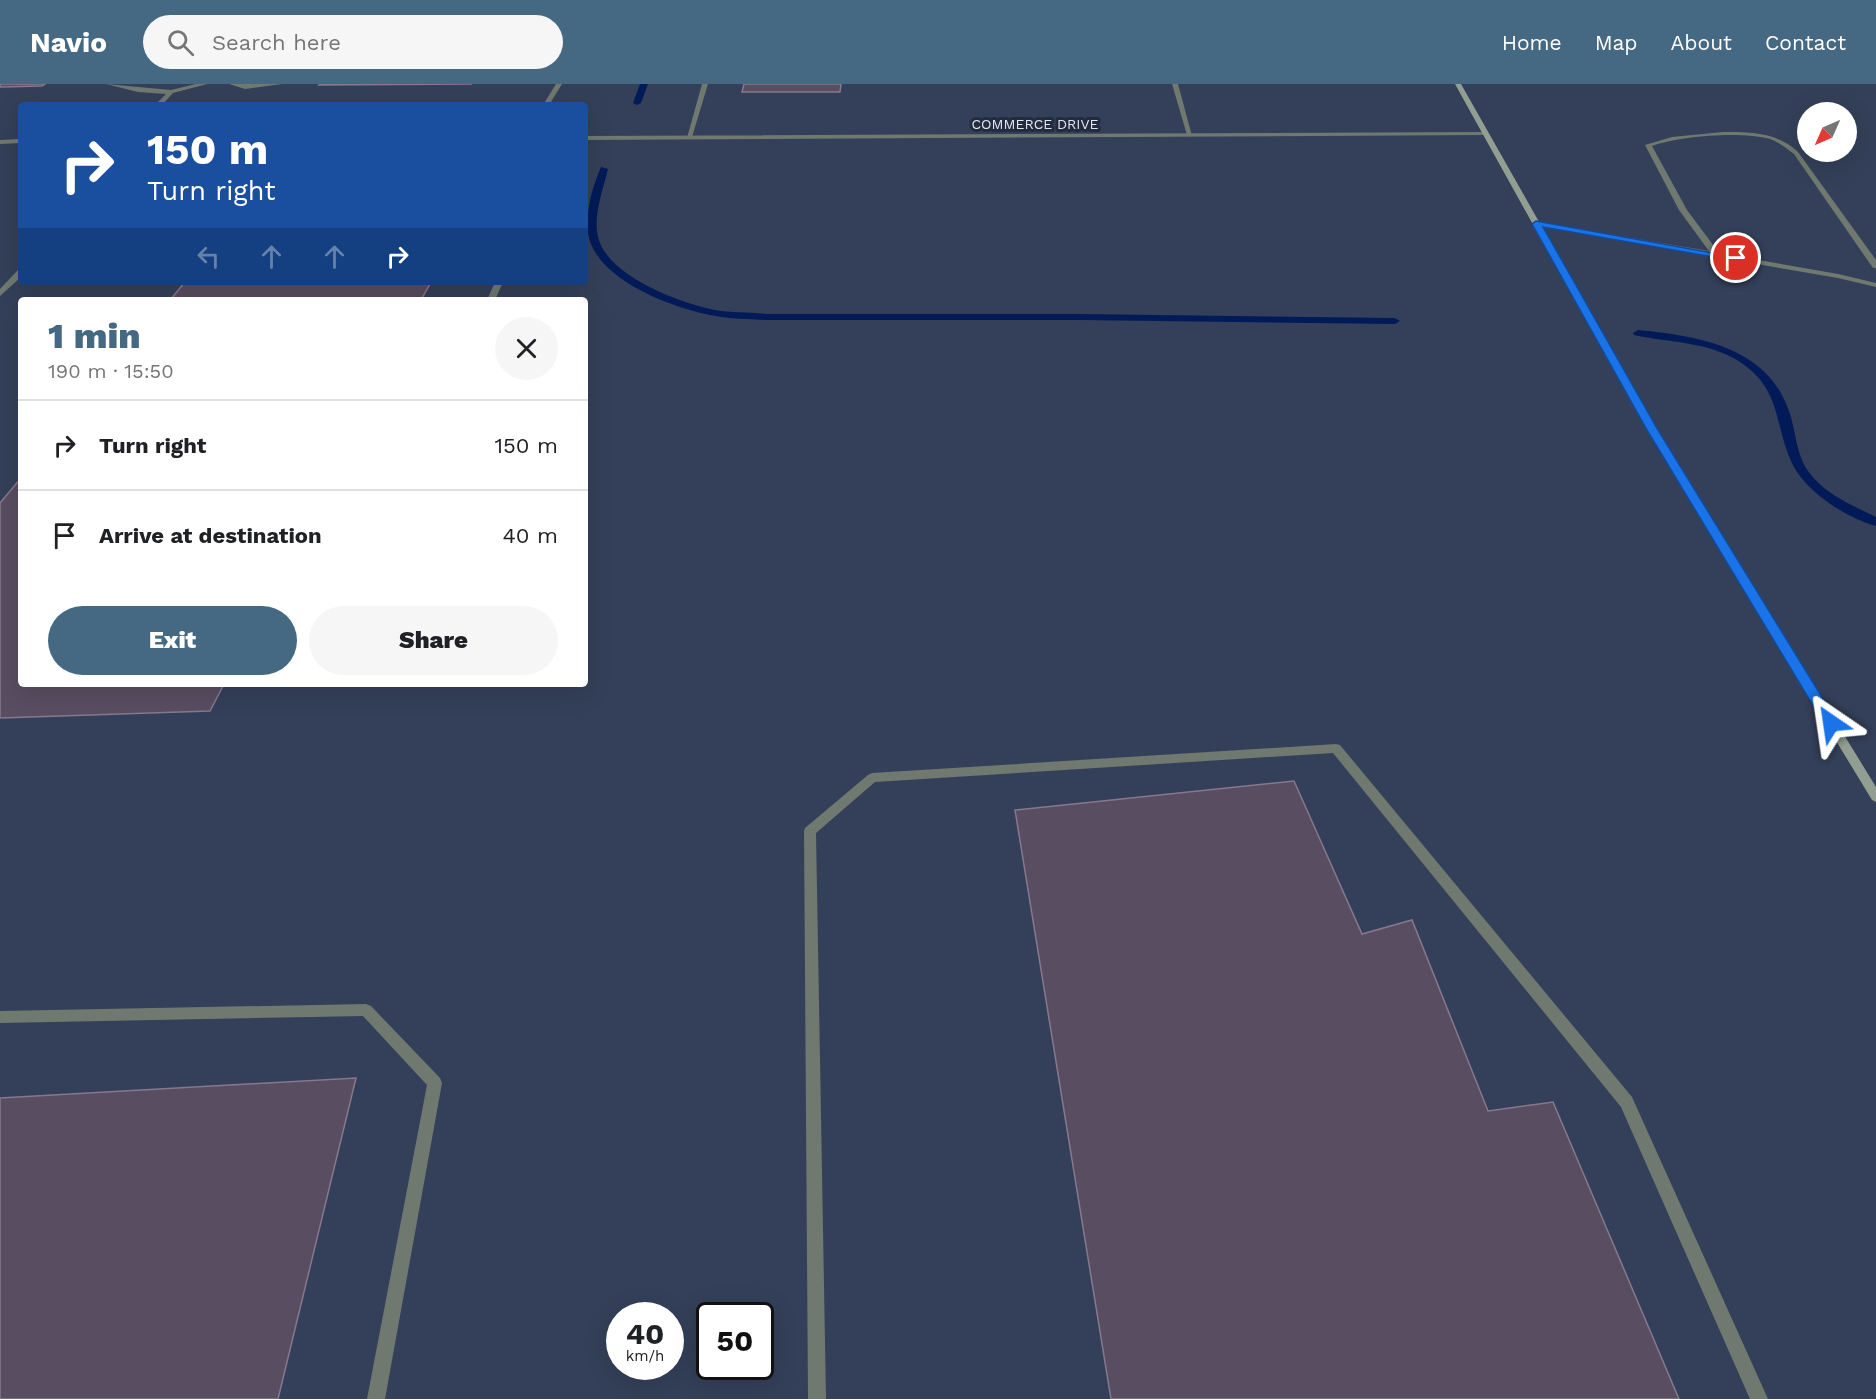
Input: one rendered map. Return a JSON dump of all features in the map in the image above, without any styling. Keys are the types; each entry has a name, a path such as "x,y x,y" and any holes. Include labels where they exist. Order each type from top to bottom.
{"main road":[{"path":"1458,84 1652,430 1876,797"}],"street":[{"path":"109,84 138,90 171,92 204,84"},
{"path":"232,84 245,87 279,84"},
{"path":"548,102 559,84"},
{"path":"689,137 705,84"},
{"path":"1175,84 1190,135"},
{"path":"161,102 171,92"},
{"name":"COMMERCE DRIVE","path":"588,138 1485,133"},
{"path":"1716,255 1683,210 1648,146 1671,140 1734,134 1763,136 1785,143 1796,153 1876,267"},
{"path":"0,142 18,141"},
{"path":"1536,224 1876,285"},
{"path":"0,294 18,275"},
{"path":"817,1399 810,831 872,778 1336,748 1627,1102 1759,1399"},
{"path":"0,1017 366,1011 435,1083 376,1399"}],"shaded area":[{"path":"0,84 1876,84 1876,1399 0,1399"}],"building":[{"path":"0,84 45,84 0,87"},
{"path":"320,84 472,84 319,85"},
{"path":"744,84 841,84 840,92 742,92"},
{"path":"182,285 429,285 423,297 172,297"},
{"path":"18,482 18,687 222,687 210,711 0,718 0,503"},
{"path":"1294,781 1362,934 1412,920 1488,1111 1553,1102 1679,1399 1111,1399 1015,810"},
{"path":"356,1078 278,1399 0,1399 0,1098"}],"waterway":[{"path":"637,103 644,84"},
{"path":"604,169 594,207 592,227 596,245 604,257 631,280 648,289 684,304 715,313 766,317 1081,317 1395,321"},
{"path":"1638,333 1703,343 1743,359 1760,372 1773,388 1783,409 1793,451 1804,474 1827,496 1876,522"}],"route":[{"path":"1736,258 1536,224 1652,430 1831,723"}]}
